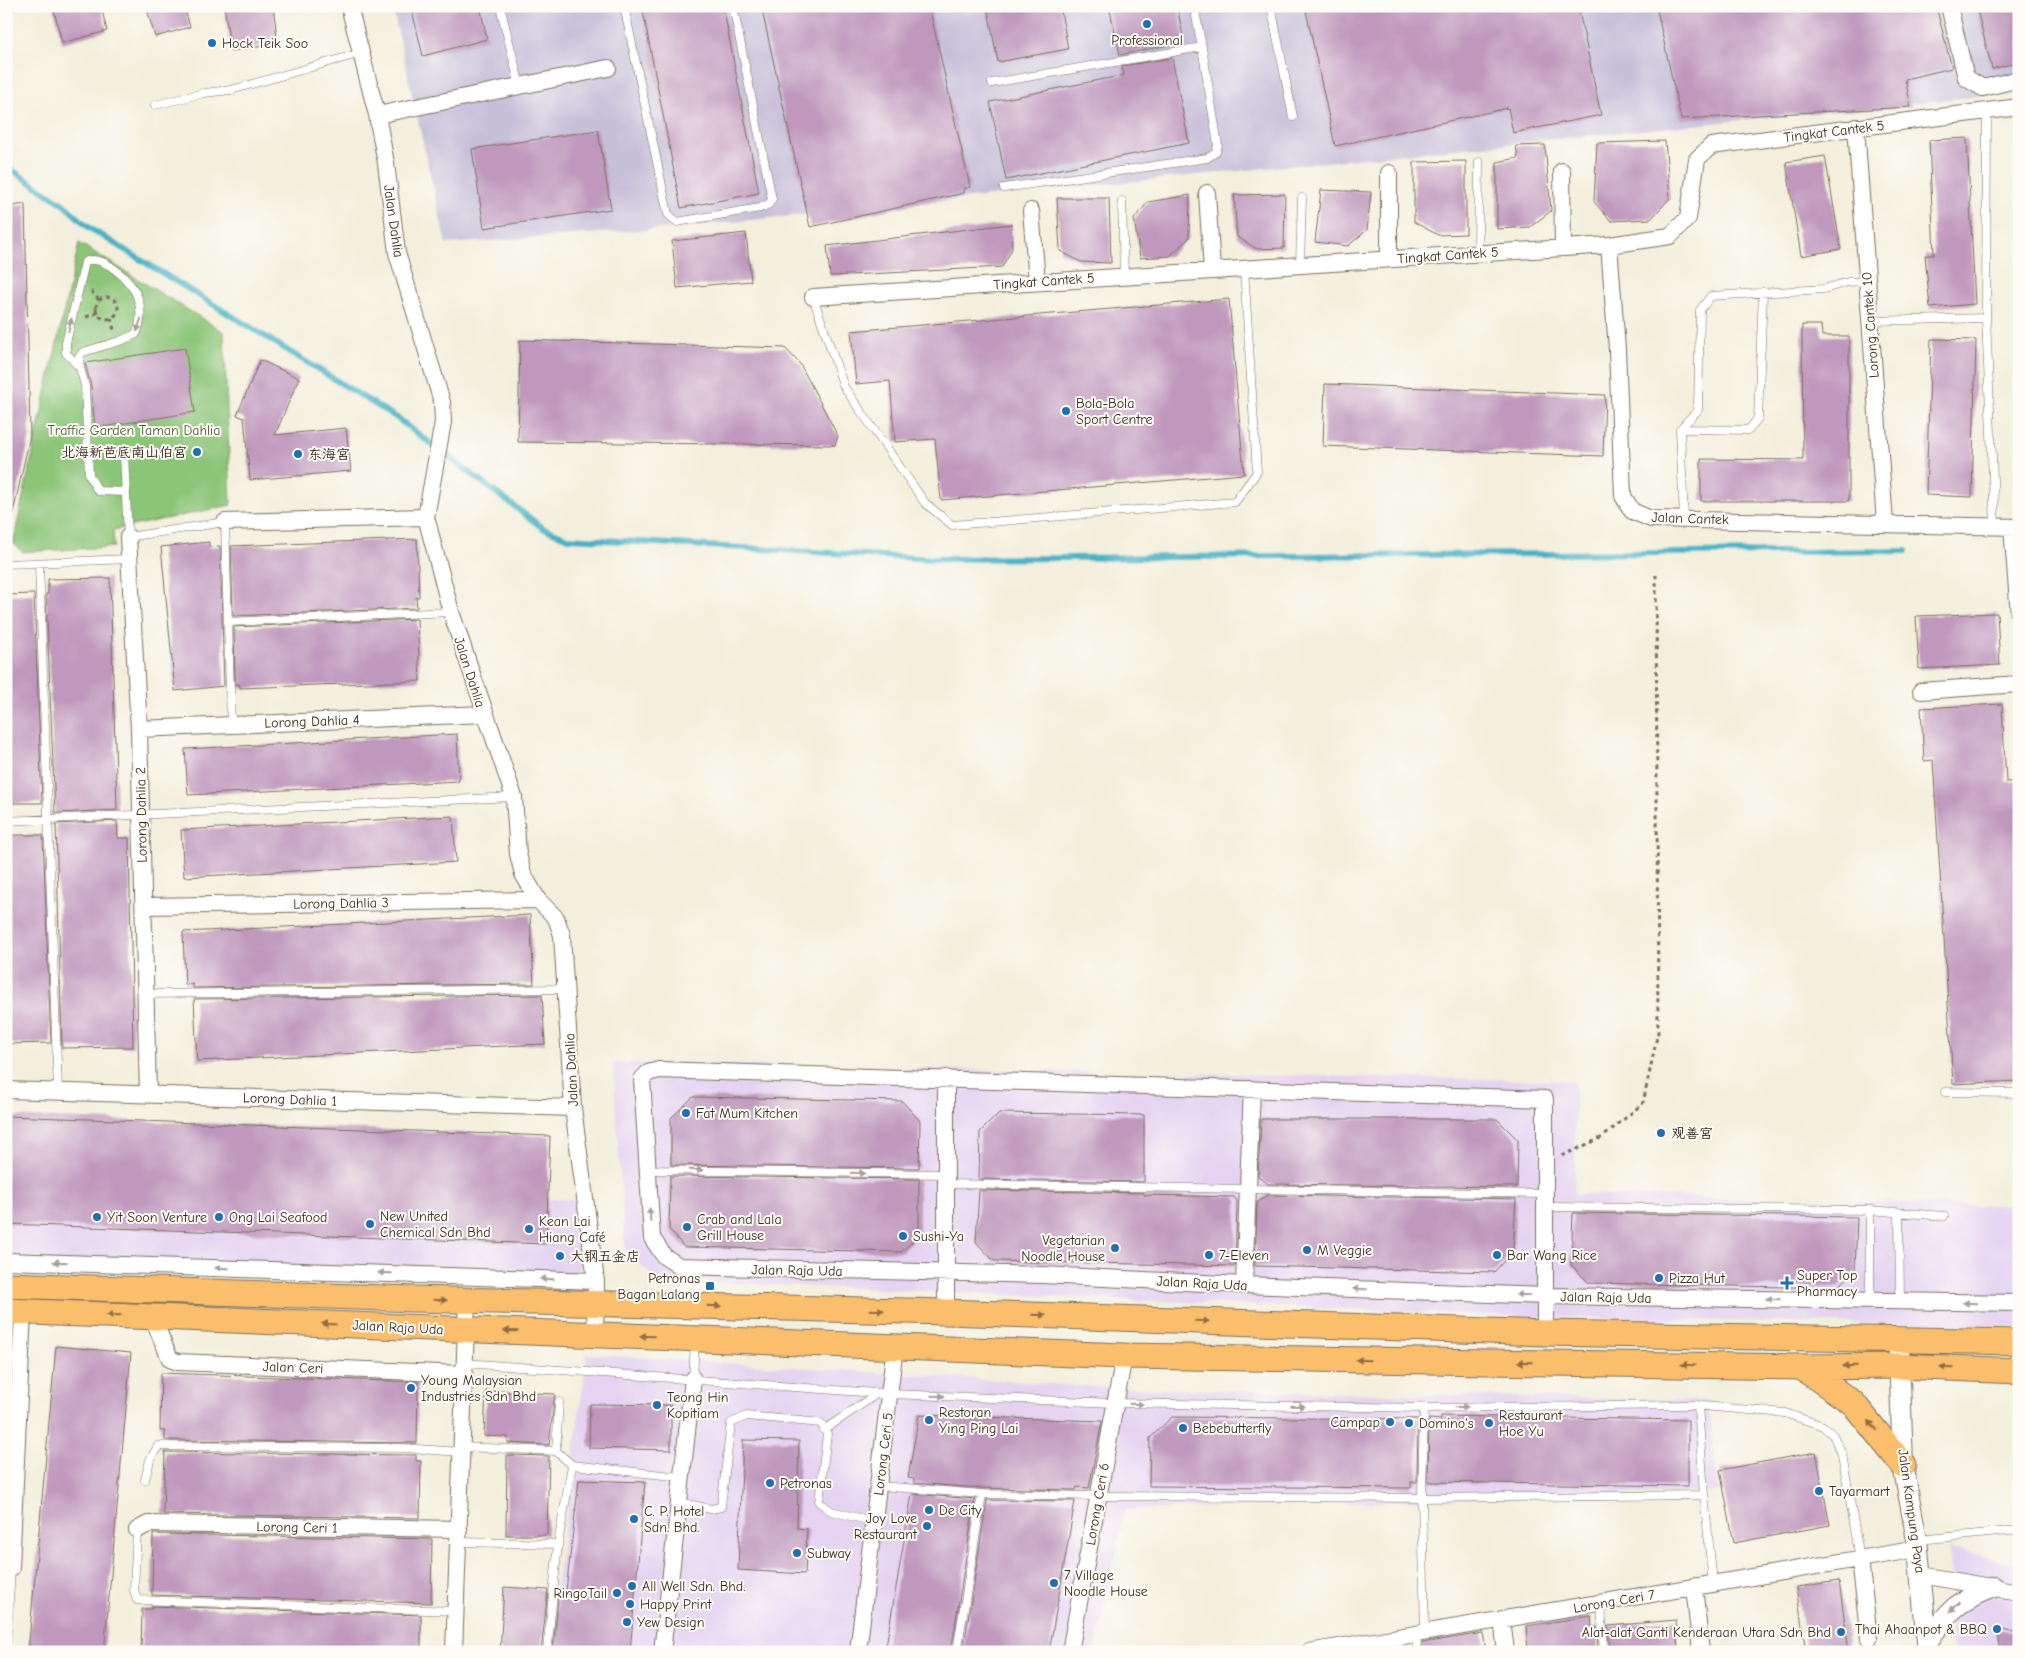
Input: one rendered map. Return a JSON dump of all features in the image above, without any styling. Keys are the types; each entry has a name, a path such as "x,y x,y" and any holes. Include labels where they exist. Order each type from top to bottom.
{"main road":[{"name":"Jalan Raja Uda","path":"6,1285 467,1300 596,1292 946,1312 1546,1333 2019,1342"},
{"name":"Jalan Raja Uda","path":"14,1311 1124,1356 1801,1367 1899,1366 2019,1371"},
{"path":"1801,1367 1853,1403 1903,1465"}],"street":[{"name":"Jalan Dahlia","path":"349,6 377,115 386,163 397,253 442,402 444,422 426,517 451,612 484,714 500,751 514,797 518,854 523,874 538,900 556,918 562,935 567,989 573,1108 596,1292 595,1334"},
{"path":"1949,6 1966,78 1983,88 2019,79"},
{"path":"377,115 608,68"},
{"name":"Tingkat Cantek 5","path":"813,297 1609,245 1670,236 1688,218 1697,159 1711,146 2019,107"},
{"name":"Lorong Cantek 10","path":"1856,128 1884,523"},
{"path":"1562,171 1563,248"},
{"path":"1389,173 1389,259"},
{"path":"1207,193 1212,270"},
{"path":"1031,211 1037,281"},
{"name":"Jalan Cantek","path":"1609,245 1617,349 1623,496 1632,511 1651,519 1684,518 2015,527"},
{"path":"225,522 426,517"},
{"path":"2015,527 2019,615"},
{"name":"Lorong Dahlia 2","path":"128,537 139,729 148,1094"},
{"path":"1921,691 2019,684"},
{"name":"Lorong Dahlia 4","path":"139,729 484,714"},
{"name":"Lorong Dahlia 3","path":"144,906 538,900"},
{"name":"Jalan Raja Uda","path":"1545,1163 1545,1099 659,1070 648,1073 642,1079 652,1238 664,1256 679,1266 1043,1275 1244,1285 1545,1296 2019,1304"},
{"path":"946,1078 946,1312"},
{"path":"1244,1285 1252,1089"},
{"name":"Lorong Dahlia 1","path":"6,1090 573,1108"},
{"path":"1545,1163 1546,1333"},
{"path":"6,1261 596,1292"},
{"path":"454,1652 467,1300"},
{"path":"9,1568 14,1311"},
{"name":"Jalan Ceri","path":"152,1316 170,1359 178,1362 463,1369"},
{"name":"Jalan Kampung Paya","path":"1898,1339 1903,1465 1918,1545 1928,1647"},
{"name":"Lorong Ceri 5","path":"858,1652 879,1486 884,1393 895,1346"},
{"name":"Lorong Ceri 6","path":"1070,1652 1124,1356"},
{"path":"662,1652 680,1477 693,1379"},
{"name":"Lorong Ceri 1","path":"137,1530 148,1524 459,1536"},
{"name":"Lorong Ceri 7","path":"1315,1651 1860,1559 1918,1545"},
{"path":"1860,1559 1868,1640"},
{"path":"1921,1575 2019,1592"},
{"path":"1694,1586 1701,1652"},
{"path":"1928,1647 1947,1614 1963,1600 1994,1587"},
{"path":"1502,1619 1506,1652"}],"lane":[{"path":"500,6 520,86"},
{"path":"624,6 668,214 677,222 760,208 769,204 772,199 733,6"},
{"path":"1004,188 1207,158 1216,152 1218,145 1194,6"},
{"path":"1271,6 1294,117"},
{"path":"992,83 1202,47"},
{"path":"155,105 204,93 231,90 361,53"},
{"path":"1987,112 1986,318 1995,526"},
{"path":"1478,253 1479,162"},
{"path":"1300,264 1302,198"},
{"path":"1122,202 1124,276"},
{"path":"80,368 66,353 66,343 85,262 91,259 97,260 120,274 136,293 141,317 136,334 129,338 83,352 79,357 85,386 89,475 98,491 126,492"},
{"path":"813,297 844,387 925,503 952,525 1235,502 1257,472 1244,268"},
{"path":"1684,518 1680,429 1698,410 1700,310 1711,296 1824,288 1848,282 1866,281"},
{"path":"1680,429 1749,430 1758,418 1763,292"},
{"path":"1870,321 1986,318"},
{"path":"124,455 128,537 225,522 231,725"},
{"path":"6,564 130,559"},
{"path":"39,563 58,1092"},
{"path":"228,622 451,612"},
{"path":"6,821 514,797"},
{"path":"146,994 567,989"},
{"path":"1945,1092 2019,1093"},
{"path":"647,1170 1249,1189 1545,1201 1870,1210 1899,1214 1944,1216"},
{"path":"1870,1210 1870,1301"},
{"path":"1899,1214 1900,1302"},
{"path":"693,1379 696,1338"},
{"path":"463,1369 693,1379 884,1393 1115,1403 1424,1408 1698,1405 1785,1413 1822,1426 1833,1435 1842,1454 1860,1559"},
{"path":"824,1430 884,1393"},
{"path":"556,1451 559,1402"},
{"path":"1698,1405 1704,1495 1713,1583"},
{"path":"1418,1652 1420,1633 1424,1408"},
{"path":"678,1502 711,1509 721,1507 731,1423 747,1416 821,1422 827,1434 819,1502 831,1511 875,1522"},
{"path":"145,1480 150,1460 158,1446 556,1451 572,1465 680,1477"},
{"path":"547,1652 558,1544 572,1465"},
{"path":"879,1486 982,1494 1098,1496 1422,1498 1704,1495"},
{"path":"957,1652 982,1494"},
{"path":"137,1530 134,1590 137,1600 455,1611"},
{"path":"1918,1545 2019,1530"},
{"path":"459,1536 558,1544"},
{"path":"6,1652 9,1568"},
{"path":"1601,1603 1604,1652"}],"path":[{"path":"102,297 110,297 116,301 118,312 111,318 101,318 96,310 97,303 102,297"},
{"path":"1545,1163 1603,1137 1644,1103 1658,1032 1656,575"}],"shaded area":[{"path":"392,6 2019,6 2019,86 1980,96 672,228 446,244"},
{"path":"613,1063 1575,1081 1575,1194 2019,1206 2019,1327 1511,1316 657,1280 625,1250"},
{"path":"6,1179 575,1200 580,1278 6,1269"},
{"path":"587,1354 1116,1388 1708,1401 1719,1491 1125,1510 1095,1652 548,1652"},
{"path":"1950,1547 2019,1566 2019,1652 1969,1652 1952,1647"}],"green space":[{"name":"Traffic Garden Taman Dahlia","path":"79,243 224,332 231,505 113,530 114,547 22,552 13,543"}],"building":[{"path":"53,6 101,6 107,31 62,43"},
{"path":"146,6 184,6 190,27 155,37"},
{"path":"224,6 273,6 278,44 231,51"},
{"path":"411,6 480,6 487,39 423,56"},
{"path":"642,6 723,6 759,193 681,208"},
{"path":"781,6 929,6 970,187 964,189 964,193 810,227 762,10"},
{"path":"987,6 1060,6 1068,49 998,62"},
{"name":"Professional","path":"1109,6 1177,6 1184,42 1120,55"},
{"path":"1305,6 1578,6 1601,115 1513,133 1508,108 1335,146"},
{"path":"1656,6 1936,6 1952,68 1905,79 1911,107 1681,119"},
{"path":"1976,6 2019,6 2019,62 1992,69"},
{"path":"1172,58 1189,143 1006,180 990,102 1124,75 1122,66"},
{"path":"598,130 611,209 484,228 472,149"},
{"path":"1967,138 1975,304 1930,308 1925,255 1934,255 1929,140"},
{"path":"1665,141 1670,198 1651,219 1611,221 1594,202 1597,143"},
{"path":"1545,145 1551,211 1530,227 1497,229 1497,162 1518,158 1516,146"},
{"path":"1825,156 1841,249 1801,256 1786,162"},
{"path":"1466,161 1466,234 1438,235 1414,222 1414,162"},
{"path":"1321,190 1371,192 1367,230 1348,246 1315,242"},
{"path":"1285,194 1284,248 1257,249 1237,237 1234,195"},
{"path":"1190,195 1189,238 1170,256 1140,258 1134,219 1148,202"},
{"path":"1057,198 1109,198 1111,263 1081,262 1060,251"},
{"path":"25,204 30,436 13,513 6,512 6,207"},
{"path":"1011,224 1012,249 1002,267 830,276 827,246"},
{"path":"746,233 751,281 677,288 672,241"},
{"name":"Bola-Bola Sport Centre","path":"1229,299 1244,474 941,500 935,439 895,442 890,381 856,384 851,331"},
{"path":"1802,325 1821,325 1822,336 1849,336 1849,501 1701,501 1701,459 1803,460"},
{"path":"1931,339 1976,340 1972,497 1926,495"},
{"path":"520,340 785,348 800,364 838,436 835,445 518,442"},
{"path":"185,348 195,412 95,428 91,386 85,363"},
{"name":"东海宫","path":"260,360 299,378 275,435 346,428 351,471 250,480 244,418 237,415"},
{"path":"1325,384 1605,395 1603,456 1323,446"},
{"path":"417,539 419,597 416,597 417,608 233,616 231,546"},
{"path":"209,542 209,547 220,546 224,686 175,691 161,547"},
{"path":"110,578 117,810 55,813 46,594 48,594 48,579"},
{"path":"34,594 42,803 6,803 6,595"},
{"path":"1997,613 2000,665 1919,669 1916,616"},
{"path":"417,619 420,681 240,688 239,684 235,685 234,627"},
{"path":"2002,704 2006,782 2019,781 2019,1081 1953,1084 1933,760 1924,761 1921,708"},
{"path":"457,734 459,781 188,795 185,749"},
{"path":"453,816 456,862 184,877 181,830"},
{"path":"117,821 118,838 129,838 133,1047 62,1048 56,824"},
{"path":"6,835 43,835 51,1043 6,1044"},
{"path":"530,915 534,984 193,988 193,984 185,985 183,932"},
{"path":"542,995 545,1044 197,1061 194,999"},
{"path":"693,1097 902,1101 920,1121 919,1168 671,1165 671,1118"},
{"path":"999,1113 1144,1115 1144,1182 979,1179 980,1132"},
{"path":"6,1116 550,1136 546,1244 6,1224"},
{"path":"1261,1119 1497,1119 1518,1140 1517,1187 1268,1184 1258,1176"},
{"path":"670,1176 919,1179 919,1235 901,1252 684,1247 669,1229"},
{"path":"979,1190 1144,1193 1144,1195 1234,1197 1237,1201 1235,1266 994,1261 976,1242"},
{"path":"1267,1195 1516,1199 1513,1251 1494,1272 1255,1266 1257,1203"},
{"path":"1573,1213 1857,1217 1855,1272 1836,1288 1589,1283 1571,1265"},
{"path":"56,1346 131,1353 104,1652 28,1652"},
{"path":"161,1373 418,1382 417,1443 165,1440 165,1431 160,1431"},
{"path":"486,1391 555,1394 549,1445 508,1443 508,1437 484,1436"},
{"path":"590,1404 671,1405 671,1450 589,1448"},
{"path":"919,1415 1102,1421 1089,1488 1077,1487 1076,1490 982,1488 914,1483 914,1479 908,1478"},
{"path":"1441,1416 1688,1420 1688,1486 1428,1482 1429,1419 1441,1420"},
{"path":"1172,1417 1418,1419 1417,1482 1411,1482 1411,1488 1149,1486 1150,1438"},
{"name":"Petronas","path":"743,1440 799,1441 797,1528 807,1529 805,1574 738,1570"},
{"path":"165,1452 416,1455 416,1461 421,1461 420,1518 163,1514"},
{"path":"1816,1452 1830,1525 1734,1543 1720,1470"},
{"path":"507,1455 549,1456 547,1535 506,1535"},
{"path":"579,1480 645,1482 630,1652 553,1652 559,1590 566,1591"},
{"path":"912,1494 975,1499 951,1652 885,1652"},
{"path":"987,1500 1075,1501 1049,1652 963,1652"},
{"path":"153,1534 432,1539 431,1603 152,1595"},
{"path":"1839,1581 1849,1652 1806,1652 1796,1587"},
{"path":"504,1587 548,1590 541,1652 500,1652"},
{"path":"152,1606 421,1615 421,1652 141,1652 142,1609 152,1609"},
{"path":"1591,1616 1592,1628 1597,1627 1598,1652 1528,1652 1526,1626"},
{"path":"1676,1620 1678,1652 1610,1652 1608,1626"},
{"path":"1996,1628 2019,1634 2019,1652 2000,1652"},
{"path":"1483,1633 1486,1652 1424,1652 1422,1643"}],"waterway":[{"path":"6,166 62,203 91,229 397,418 543,528 568,538 934,559 1906,551"}],"place":[{"name":"Professional","path":"1147,24"},
{"name":"Hock Teik Soo","path":"212,43"},
{"name":"Bola-Bola Sport Centre","path":"1066,411"},
{"name":"北海新芭底南山伯宫","path":"197,452"},
{"name":"东海宫","path":"298,454"},
{"name":"Fat Mum Kitchen","path":"686,1113"},
{"name":"观善宫","path":"1661,1133"},
{"name":"Yit Soon Venture","path":"97,1217"},
{"name":"Ong Lai Seafood","path":"219,1217"},
{"name":"New United Chemical Sdn Bhd","path":"370,1224"},
{"name":"Crab and Lala Grill House","path":"687,1227"},
{"name":"Kean Lai Hiang Café","path":"529,1229"},
{"name":"Sushi-Ya","path":"903,1236"},
{"name":"Vegetarian Noodle House","path":"1115,1248"},
{"name":"M Veggie","path":"1307,1250"},
{"name":"7-Eleven","path":"1209,1255"},
{"name":"Bar Wang Rice","path":"1497,1255"},
{"name":"大钢五金店","path":"560,1256"},
{"name":"Pizza Hut","path":"1659,1278"},
{"name":"Super Top Pharmacy","path":"1787,1283"},
{"name":"Petronas Bagan Lalang","path":"710,1286"},
{"name":"Young Malaysian Industries Sdn Bhd","path":"411,1388"},
{"name":"Teong Hin Kopitiam","path":"657,1405"},
{"name":"Restoran Ying Ping Lai","path":"929,1420"},
{"name":"Campap","path":"1390,1422"},
{"name":"Domino's","path":"1409,1423"},
{"name":"Restaurant Hoe Yu","path":"1489,1423"},
{"name":"Bebebutterfly","path":"1183,1428"},
{"name":"Petronas","path":"770,1483"},
{"name":"Tayarmart","path":"1819,1491"},
{"name":"De City","path":"929,1510"},
{"name":"C. P. Hotel Sdn. Bhd.","path":"634,1519"},
{"name":"Joy Love Restaurant","path":"927,1526"},
{"name":"Subway","path":"797,1553"},
{"name":"7 Village Noodle House","path":"1054,1583"},
{"name":"All Well Sdn. Bhd.","path":"632,1586"},
{"name":"RingoTail","path":"617,1593"},
{"name":"Happy Print","path":"630,1604"},
{"name":"Yew Design","path":"627,1622"},
{"name":"Thai Ahaanpot & BBQ","path":"1997,1629"},
{"name":"Alat-alat Ganti Kenderaan Utara Sdn Bhd","path":"1841,1632"}]}
